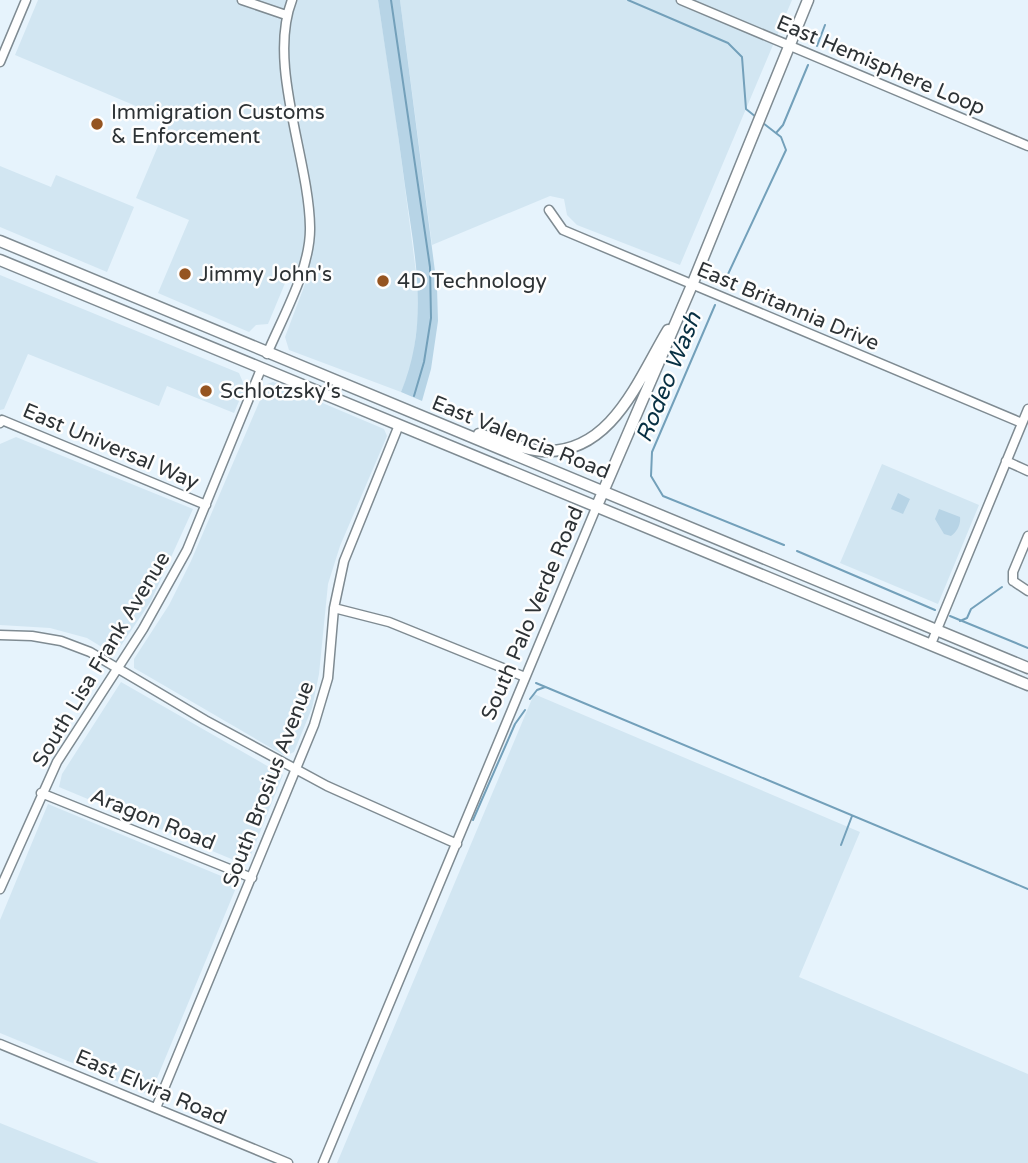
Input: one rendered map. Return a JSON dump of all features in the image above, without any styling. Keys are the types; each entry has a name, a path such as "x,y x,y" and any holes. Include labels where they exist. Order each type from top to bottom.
{"main road":[{"name":"South Palo Verde Road","path":"596,508 687,297 808,0"},
{"name":"East Valencia Road","path":"0,241 1028,668"},
{"name":"East Valencia Road","path":"0,260 1028,685"},
{"path":"432,421 541,450 556,451 590,440 618,415 687,297"},
{"path":"261,369 267,354"}],"street":[{"path":"1,57 26,0"},
{"path":"242,0 286,15"},
{"path":"267,354 303,267 310,229 285,52 286,15 292,0"},
{"name":"East Hemisphere Loop","path":"681,0 703,4 789,46 1028,146"},
{"name":"East Britannia Drive","path":"550,210 563,230 1022,423"},
{"name":"South Lisa Frank Avenue","path":"0,889 41,793 75,730 166,589 206,505 261,369"},
{"path":"931,644 1028,409"},
{"name":"East Universal Way","path":"1,422 206,505"},
{"name":"South Brosius Avenue","path":"156,1108 314,725 328,678 334,608 344,561 399,425"},
{"path":"1006,461 1028,471"},
{"name":"South Palo Verde Road","path":"323,1163 596,508"},
{"path":"1028,536 1011,583 1028,591"},
{"path":"334,608 389,622 525,677"},
{"path":"0,635 32,636 61,641 90,652 296,770 457,844"},
{"name":"Aragon Road","path":"41,793 252,878"},
{"name":"East Elvira Road","path":"0,1044 288,1163"}],"shaded area":[{"path":"38,0 378,0 420,303 412,366 401,392 289,350 285,337 310,271 293,264 268,324 256,325 249,332 158,293 189,220 136,198 169,120 15,55"},
{"path":"378,0 400,0 437,287 438,321 431,369 422,401 401,392 415,340 418,290"},
{"path":"400,0 792,0 680,265 577,225 567,215 564,199 550,196 432,245"},
{"path":"0,166 51,187 56,175 134,207 107,272 0,227"},
{"path":"0,275 239,373 245,387 234,413 167,386 159,406 28,354 4,409 0,410"},
{"path":"273,382 384,429 387,436 340,546 328,584 319,674 312,708 294,752 285,756 134,668 134,659 169,605 191,561 267,384"},
{"path":"16,437 193,509 151,601 118,650 110,652 87,638 50,628 0,625 0,444"},
{"path":"882,464 979,505 938,604 840,563"},
{"path":"898,493 910,499 903,514 891,509"},
{"path":"939,509 960,517 958,528 951,536 944,534 935,519"},
{"path":"121,682 283,775 250,857 241,863 59,787 62,774"},
{"path":"534,694 860,832 799,977 1028,1074 1028,1163 337,1163"},
{"path":"48,804 238,883 150,1095 0,1033 0,920"},
{"path":"0,1123 99,1163 0,1163"}],"waterway":[{"path":"391,0 430,267 431,318 424,362 414,396"},
{"name":"Rodeo Wash","path":"628,0 728,43 742,57 746,109 756,117"},
{"path":"817,46 825,25"},
{"path":"776,133 783,125 808,65"},
{"name":"Rodeo Wash","path":"722,287 786,150 781,137 763,123"},
{"name":"Rodeo Wash","path":"715,305 652,452 651,476 663,496 784,545"},
{"name":"Rodeo Wash","path":"797,551 935,610"},
{"path":"960,621 967,618 971,609 1002,587"},
{"path":"950,616 1028,648"},
{"path":"536,683 1028,889"},
{"path":"530,699 537,690 545,687"},
{"path":"473,820 515,724 525,710"},
{"path":"841,845 852,816"}],"place":[{"name":"Immigration Customs & Enforcement","path":"97,124"},
{"name":"Jimmy John's","path":"185,274"},
{"name":"4D Technology","path":"383,281"},
{"name":"Schlotzsky's","path":"206,391"}]}
